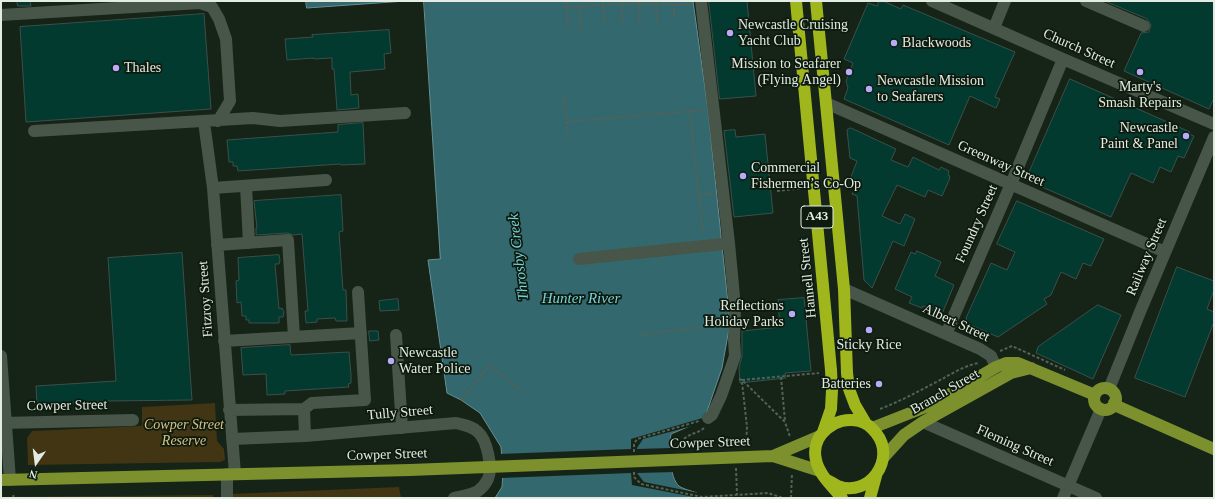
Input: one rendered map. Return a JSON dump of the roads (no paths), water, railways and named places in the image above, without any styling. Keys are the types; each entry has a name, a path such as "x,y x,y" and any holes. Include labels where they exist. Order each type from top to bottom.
{"highway":[{"name":"Hannell Street","path":"796,1 832,370 831,409 821,434"},
{"name":"A43","path":"816,1 844,289 849,389 857,408 879,436 883,446 884,457"},
{"path":"821,434 832,424 844,420 856,420 869,425"},
{"name":"A43","path":"821,434 816,448 816,460 823,475 842,498"},
{"path":"870,498 876,476 884,457"},
{"path":"823,475 839,486 852,488 865,484 876,476"}],"main road":[{"path":"996,367 1006,363 1018,363 1095,395"},
{"name":"Branch Street","path":"869,425 933,404 996,367"},
{"name":"Branch Street","path":"884,457 904,435 923,422 1011,373 1031,368"},
{"path":"1105,388 1109,389 1114,394 1115,400 1114,403 1107,409 1101,409 1096,405 1095,395 1099,390 1105,388"},
{"path":"1114,403 1119,407 1214,449"},
{"name":"Cowper Street","path":"5,480 410,470 773,456 792,449 821,434"},
{"name":"Cowper Street","path":"773,456 823,475"}],"street":[{"name":"Church Street","path":"932,1 1214,124"},
{"path":"994,28 1005,1"},
{"path":"1086,1 1144,26"},
{"path":"1,15 200,3 212,6 219,19 226,39 230,101 218,121"},
{"path":"697,3 729,243 735,307 735,356 724,389 710,417"},
{"name":"Foundry Street","path":"946,334 1063,59"},
{"name":"Greenway Street","path":"826,103 1165,252"},
{"path":"34,131 253,118 280,121 405,113"},
{"name":"Fitzroy Street","path":"204,122 213,188 232,439 231,474 227,498"},
{"name":"Railway Street","path":"1109,389 1214,137"},
{"path":"213,188 326,180"},
{"path":"246,186 250,243"},
{"path":"217,245 288,240 294,338"},
{"path":"579,259 723,244"},
{"name":"Albert Street","path":"844,289 980,349 991,356 996,367"},
{"path":"229,410 304,409 312,403 365,400 358,292"},
{"path":"224,341 361,333"},
{"path":"396,335 402,428"},
{"path":"1,356 5,480"},
{"path":"304,409 305,436"},
{"path":"1063,498 1101,409"},
{"name":"Cowper Street","path":"3,423 133,420"},
{"name":"Fleming Street","path":"923,422 1096,498"},
{"name":"Tully Street","path":"232,439 305,436 456,423 470,426 478,432 484,440 487,449 489,470 488,478 479,490 472,494 454,498"}],"water":[{"path":"306,1 406,1 307,8"},
{"name":"Hunter River","path":"424,1 693,1 708,110 730,323 722,368 704,420 671,434 670,454 673,476 679,486 697,493 697,498 495,498 502,487 503,472 501,447 480,413 461,400 447,393 428,260 440,259"}],"place":[{"name":"Newcastle Cruising Yacht Club","path":"730,33"},
{"name":"Blackwoods","path":"894,43"},
{"name":"Thales","path":"116,68"},
{"name":"Mission to Seafarer (Flying Angel)","path":"849,72"},
{"name":"Marty's Smash Repairs","path":"1140,72"},
{"name":"Newcastle Mission to Seafarers","path":"869,89"},
{"name":"Newcastle Paint & Panel","path":"1186,136"},
{"name":"Commercial Fishermen’s Co-Op","path":"743,176"},
{"name":"Reflections Holiday Parks","path":"792,314"},
{"name":"Sticky Rice","path":"869,330"},
{"name":"Newcastle Water Police","path":"391,361"},
{"name":"Batteries","path":"879,384"}],"water label":[{"name":"Throsby Creek","path":"519,257"}],"park label":[{"name":"Cowper Street Reserve","path":"184,434"}]}
